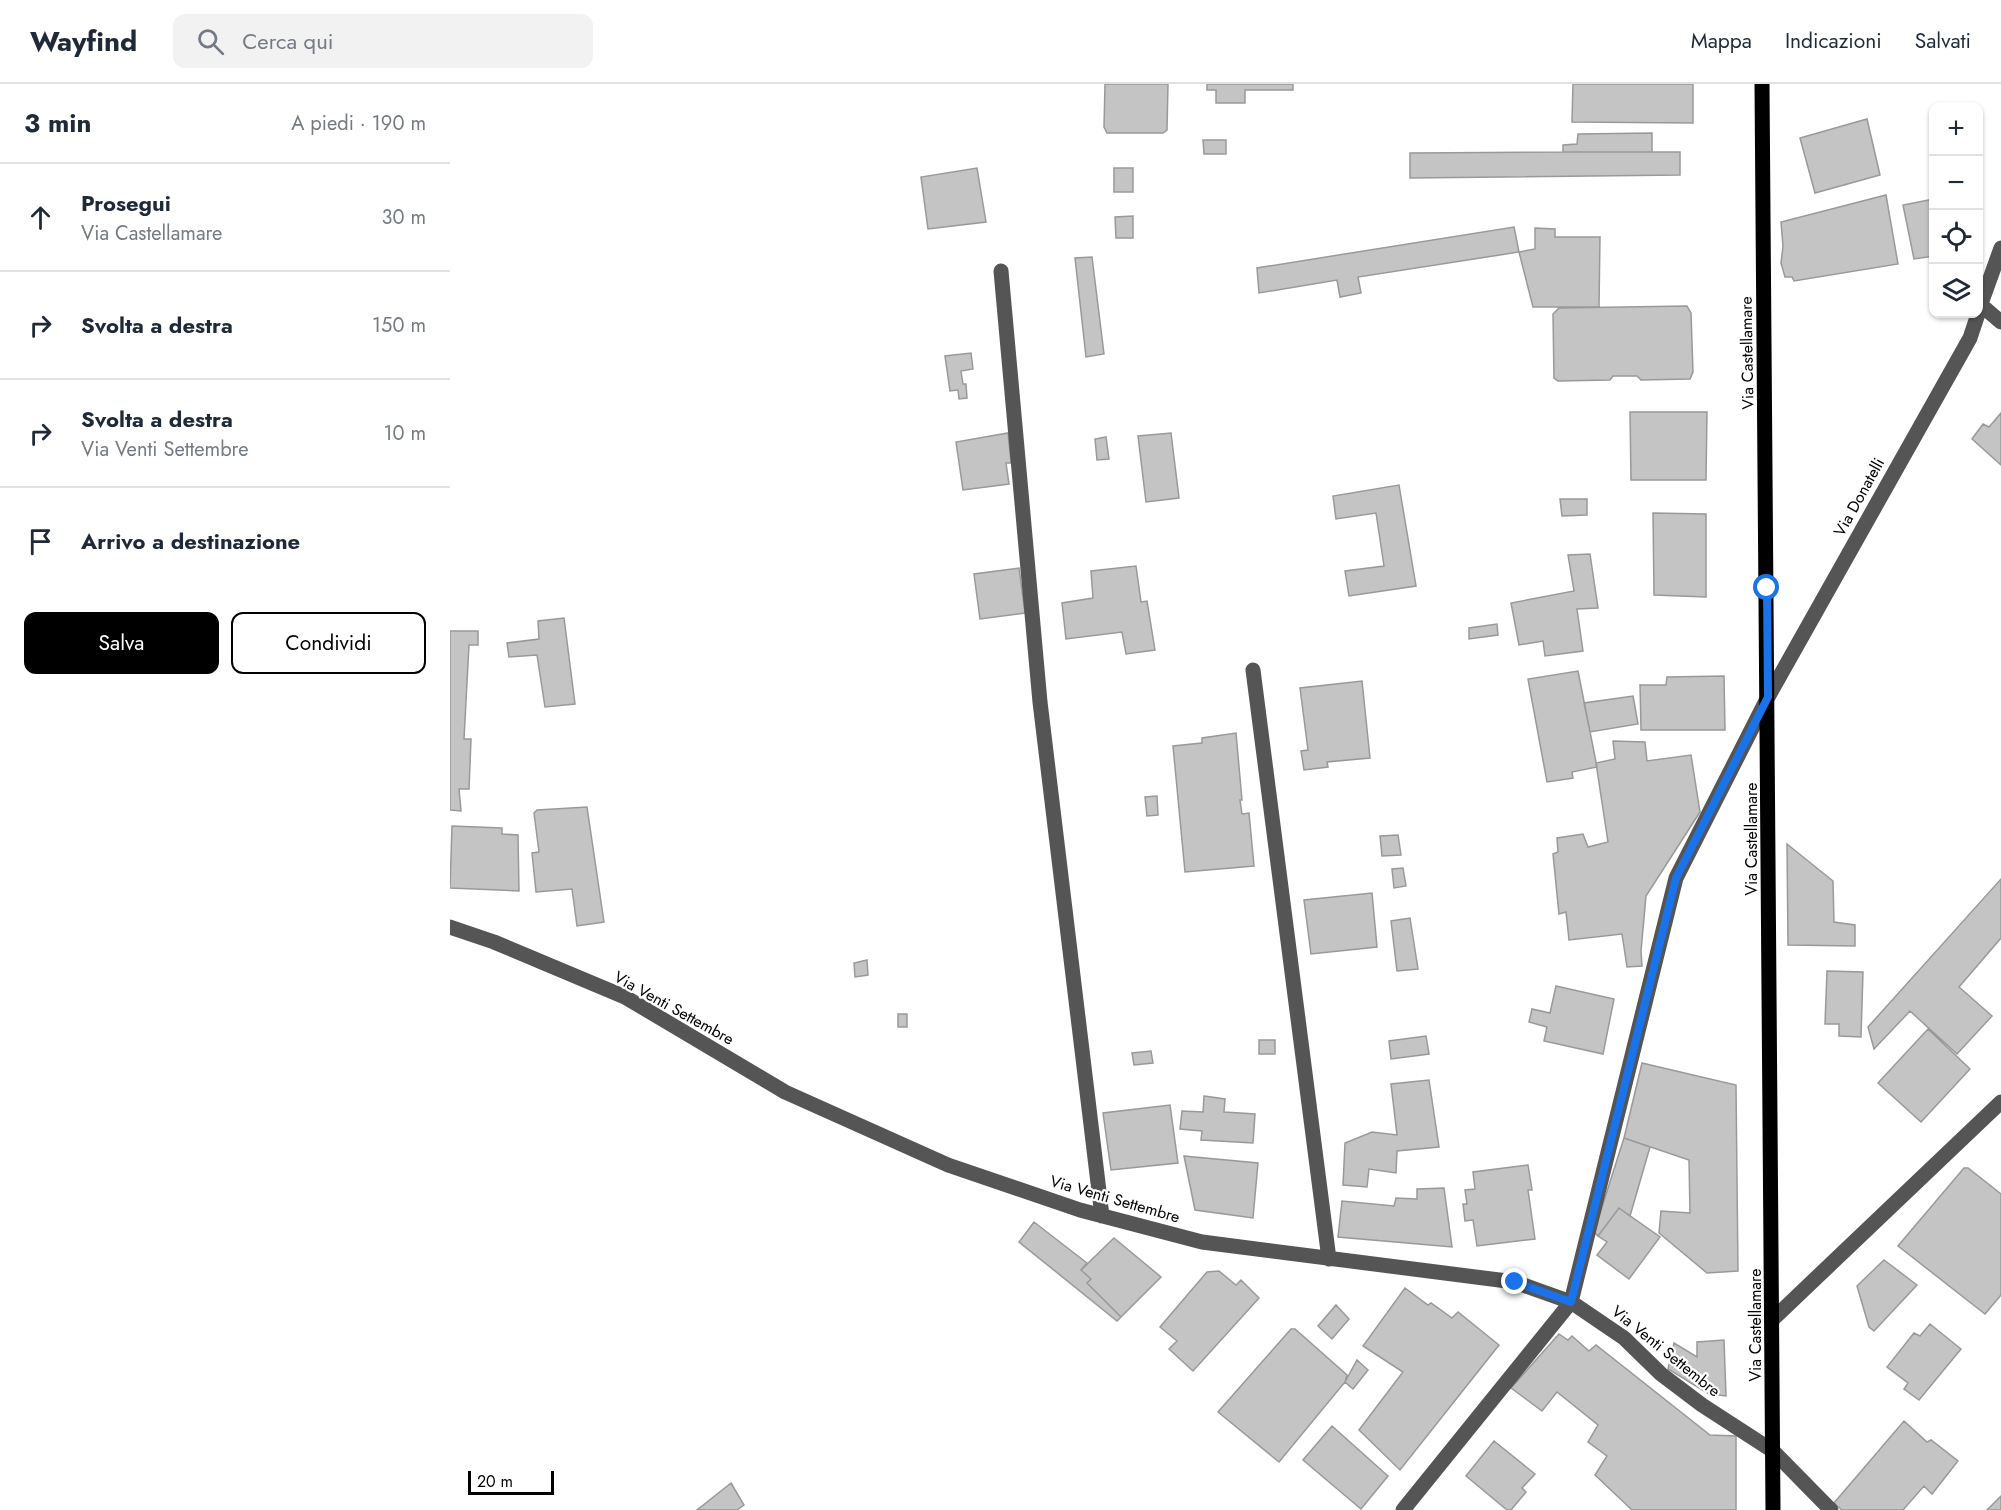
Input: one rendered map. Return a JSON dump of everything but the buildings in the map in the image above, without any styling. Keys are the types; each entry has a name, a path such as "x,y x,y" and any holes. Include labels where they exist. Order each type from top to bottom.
{"main road":[{"name":"Via Castellamare","path":"1762,84 1773,1510"}],"street":[{"name":"Via Donatelli","path":"1983,299 2001,248"},
{"path":"1001,271 1040,702 1102,1216"},
{"path":"1983,312 2001,322"},
{"name":"Via Donatelli","path":"1571,1302 1676,878 1768,697 1970,338 1976,318"},
{"path":"1253,670 1329,1259"},
{"name":"Via Venti Settembre","path":"450,927 494,942 625,997 785,1092 948,1165 1080,1210 1202,1242 1515,1282 1571,1302 1624,1338 1661,1374 1702,1405 1773,1450 1831,1510"},
{"path":"1773,1319 2001,1102"},
{"path":"1403,1510 1571,1302"}],"route":[{"path":"1515,1282 1571,1302 1676,878 1768,697 1767,588"}]}
